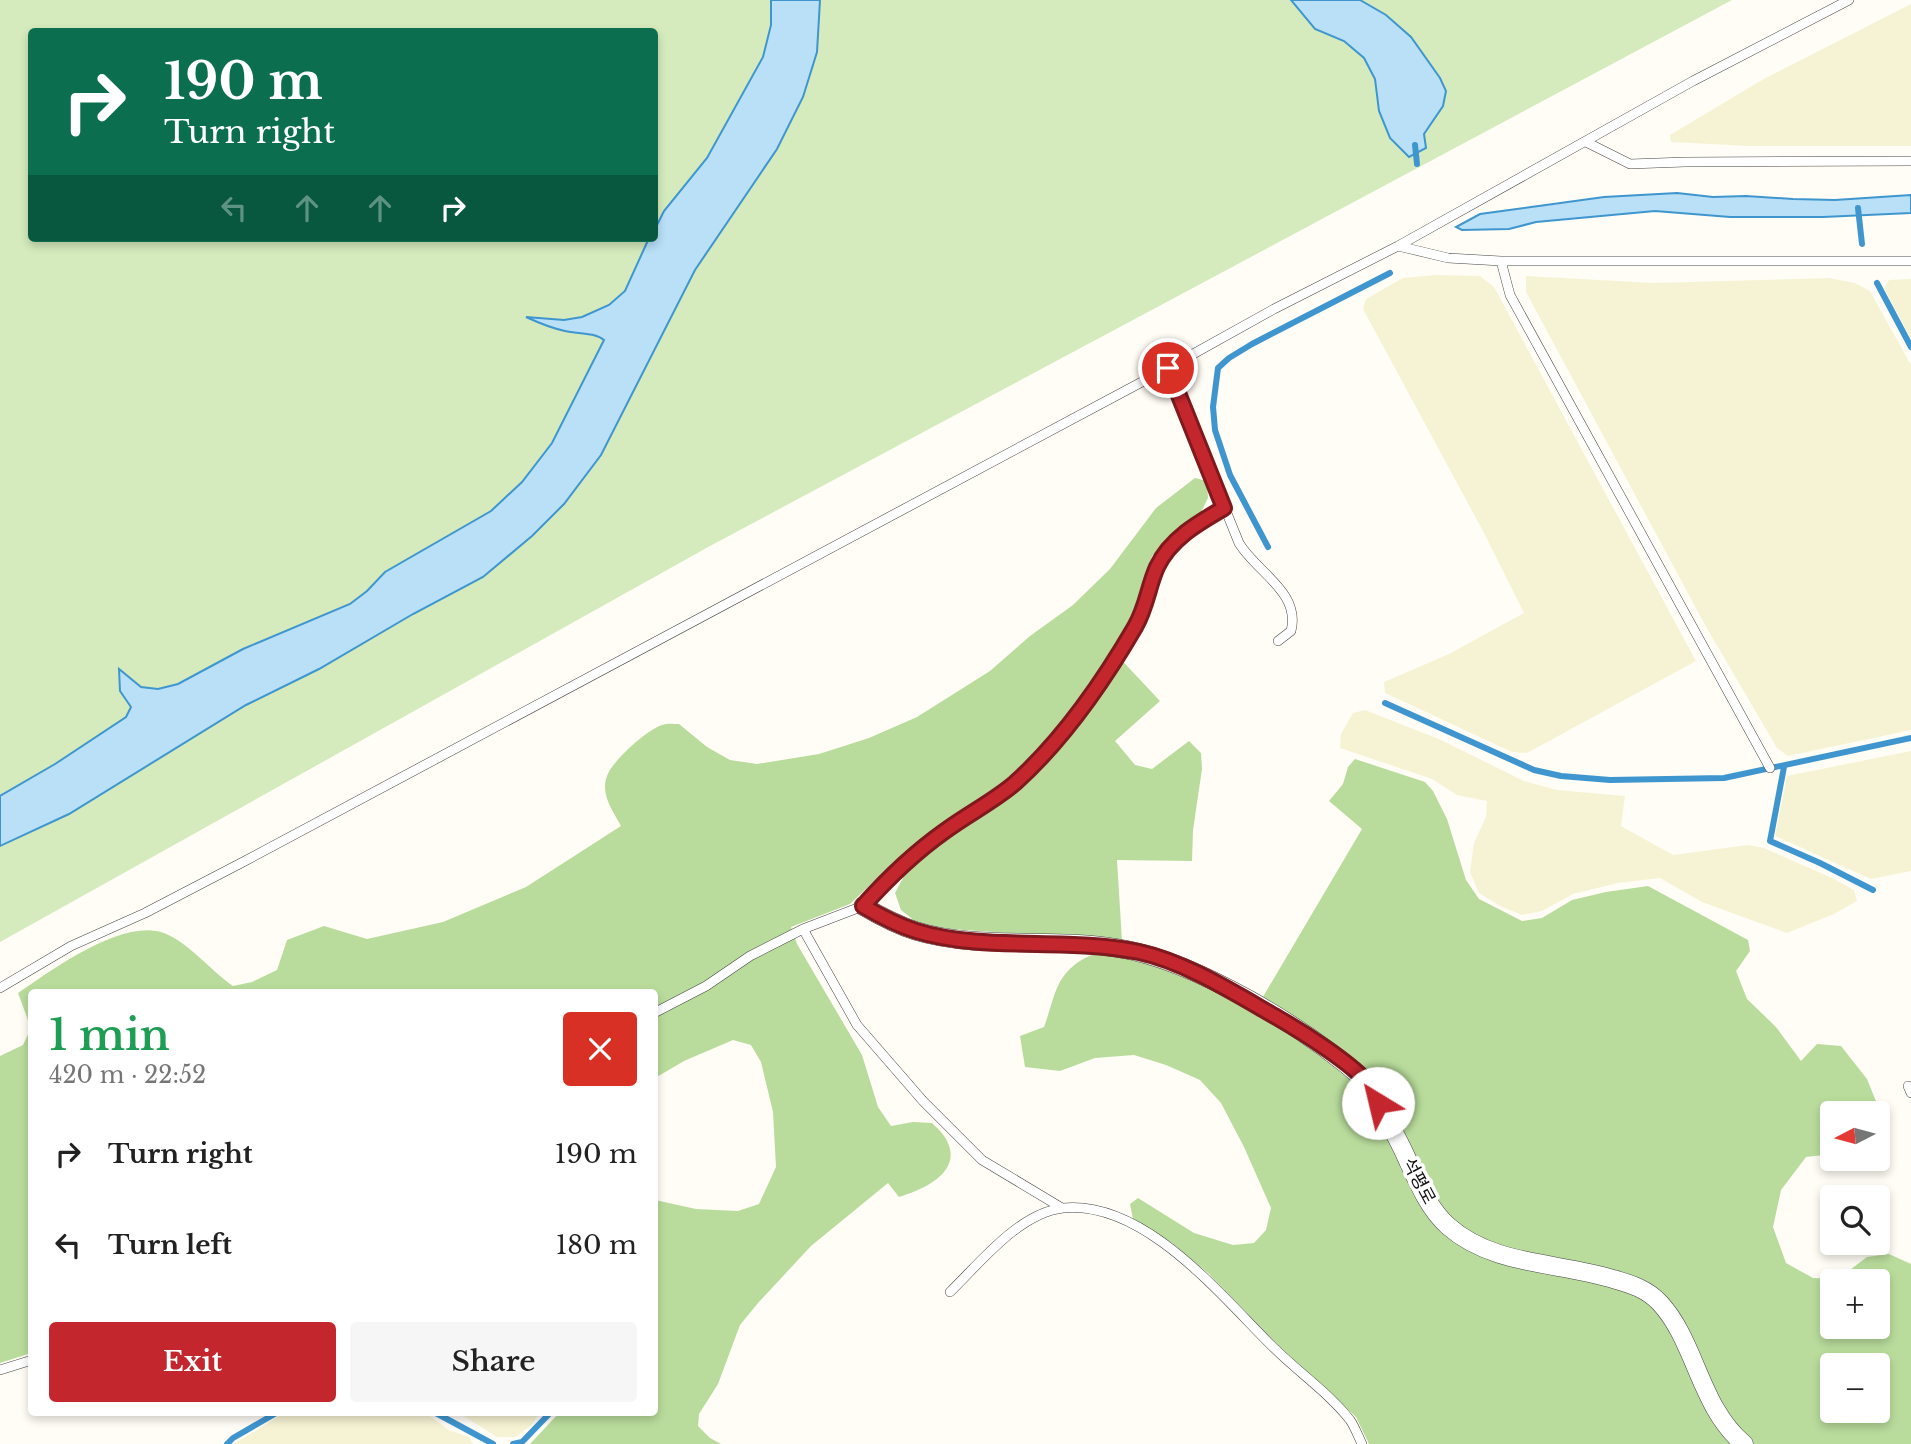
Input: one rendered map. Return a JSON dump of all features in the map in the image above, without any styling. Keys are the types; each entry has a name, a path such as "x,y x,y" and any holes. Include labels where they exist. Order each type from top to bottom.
{"street":[{"name":"석평로","path":"863,906 886,920 918,931 951,937 1114,947 1142,952 1222,986 1291,1025 1367,1082 1428,1202 1446,1224 1468,1242 1518,1259 1587,1270 1640,1287 1660,1302 1682,1339 1707,1395 1722,1419 1744,1444"}],"lane":[{"path":"0,988 71,946 145,913 243,863 1274,309 1398,246 1693,81 1849,0"},
{"path":"1586,142 1630,164 1911,161"},
{"path":"1398,246 1448,258 1502,261 1911,261"},
{"path":"1502,261 1510,295 1770,768"},
{"path":"1168,368 1224,508 1246,555 1271,577 1288,600 1295,617 1291,631 1278,640"},
{"path":"658,1011 706,986 750,956 803,929 863,906 905,862 1014,784 1037,762 1089,698 1113,663 1148,601 1157,567 1167,550 1195,525 1224,508"},
{"path":"803,929 857,1025 923,1101 982,1160 1062,1208 1105,1213 1136,1226 1182,1259 1325,1394 1352,1422 1362,1444"},
{"path":"950,1292 1016,1228 1037,1216 1062,1208"},
{"path":"0,1370 28,1361"}],"shaded area":[{"path":"1911,4 1911,146 1749,146 1671,142 1670,135 1762,80"},
{"path":"1435,275 1480,276 1494,287 1696,661 1527,753 1512,752 1385,693 1384,682 1449,654 1524,613 1363,309 1366,299 1403,278"},
{"path":"1526,276 1653,283 1829,278 1855,283 1870,291 1911,365 1911,730 1788,756 1777,748 1705,625 1526,292"},
{"path":"1911,279 1911,339 1884,288 1889,280"},
{"path":"1365,710 1441,740 1524,781 1557,790 1625,796 1621,826 1673,855 1748,845 1764,848 1854,890 1857,901 1834,914 1787,933 1702,902 1660,878 1618,883 1573,894 1542,911 1522,915 1479,893 1470,872 1474,843 1486,817 1487,801 1457,795 1432,779 1340,748 1341,734 1353,713"},
{"path":"1911,751 1911,871 1871,879 1775,836 1787,776"},
{"path":"280,1416 430,1416 449,1430 469,1437 473,1444 234,1444"},
{"path":"463,1416 537,1416 531,1426 515,1437 497,1437"}],"green space":[{"path":"0,0 1732,0 710,546 0,942"},
{"path":"1195,478 1207,481 1208,498 1201,512 1174,533 1152,556 1133,614 1113,651 1160,701 1115,741 1135,765 1152,769 1189,741 1201,753 1202,769 1193,830 1192,861 1117,860 1122,941 950,929 916,922 901,910 895,893 903,878 884,872 850,904 791,927 797,944 862,1055 878,1107 891,1126 913,1122 932,1123 947,1141 951,1152 950,1162 938,1178 909,1194 899,1197 888,1183 811,1246 740,1325 718,1384 699,1414 698,1426 721,1444 530,1444 556,1416 658,1416 658,1201 696,1209 738,1211 759,1204 776,1167 773,1112 761,1062 751,1045 733,1040 684,1061 658,1076 658,989 28,989 28,1020 18,993 88,949 128,933 147,930 173,937 233,986 252,982 277,970 287,940 324,926 367,939 443,922 526,887 621,826 606,796 607,776 631,746 664,724 679,724 707,747 730,760 757,764 819,754 869,738 917,717 990,671 1030,636 1073,605 1110,569 1156,508"},
{"path":"1355,759 1425,782 1433,791 1447,819 1466,880 1479,899 1522,921 1542,918 1572,900 1648,886 1748,940 1750,951 1736,971 1747,999 1776,1027 1801,1061 1817,1044 1841,1046 1867,1079 1876,1101 1820,1101 1820,1155 1806,1157 1781,1190 1773,1227 1786,1263 1813,1278 1820,1278 1820,1339 1890,1339 1890,1269 1851,1269 1867,1257 1882,1255 1890,1254 1911,1264 1911,1444 1369,1444 1356,1417 1279,1346 1209,1274 1171,1242 1133,1219 1130,1204 1138,1198 1194,1233 1233,1245 1254,1243 1266,1230 1271,1208 1221,1103 1200,1080 1134,1055 1095,1058 1060,1071 1025,1067 1020,1036 1044,1027 1063,978 1077,963 1099,953 1115,953 1155,964 1254,1012 1362,829 1329,801 1343,784 1348,767"},
{"path":"28,1034 28,1354 0,1363 0,1056 23,1045"}],"water":[{"path":"771,0 820,0 817,52 803,97 777,149 695,270 601,455 564,504 532,536 483,577 319,669 246,705 69,814 0,846 0,796 55,764 126,717 131,707 120,691 119,669 141,687 158,689 178,684 243,649 350,604 385,572 491,511 522,482 552,443 604,340 591,334 555,328 526,317 564,320 582,317 609,305 625,291 647,242 658,242 658,223 664,211 707,158 763,57 771,25"},
{"path":"1291,0 1360,0 1386,15 1411,37 1446,91 1443,106 1424,134 1426,148 1409,157 1390,138 1379,111 1375,79 1364,58 1344,41 1315,29"},
{"path":"1677,193 1713,197 1835,200 1911,195 1911,213 1730,217 1655,211 1536,222 1509,229 1462,230 1456,227 1480,214 1604,197"}],"waterway":[{"path":"1415,145 1417,164"},
{"path":"1858,208 1862,244"},
{"path":"1268,547 1230,475 1215,430 1213,407 1218,368 1252,344 1390,273"},
{"path":"1877,283 1911,347"},
{"path":"1385,703 1534,770 1561,776 1610,780 1724,778 1911,738"},
{"path":"1784,767 1770,841 1873,890"},
{"path":"227,1444 271,1416"},
{"path":"441,1416 493,1444"},
{"path":"513,1444 522,1442 547,1416"}],"route":[{"path":"1168,368 1224,508 1195,525 1167,550 1157,567 1148,601 1137,624 1089,698 1037,762 1014,784 905,862 863,906 886,920 918,931 951,937 1114,947 1166,960 1222,986 1291,1025 1367,1082 1378,1103"}]}
